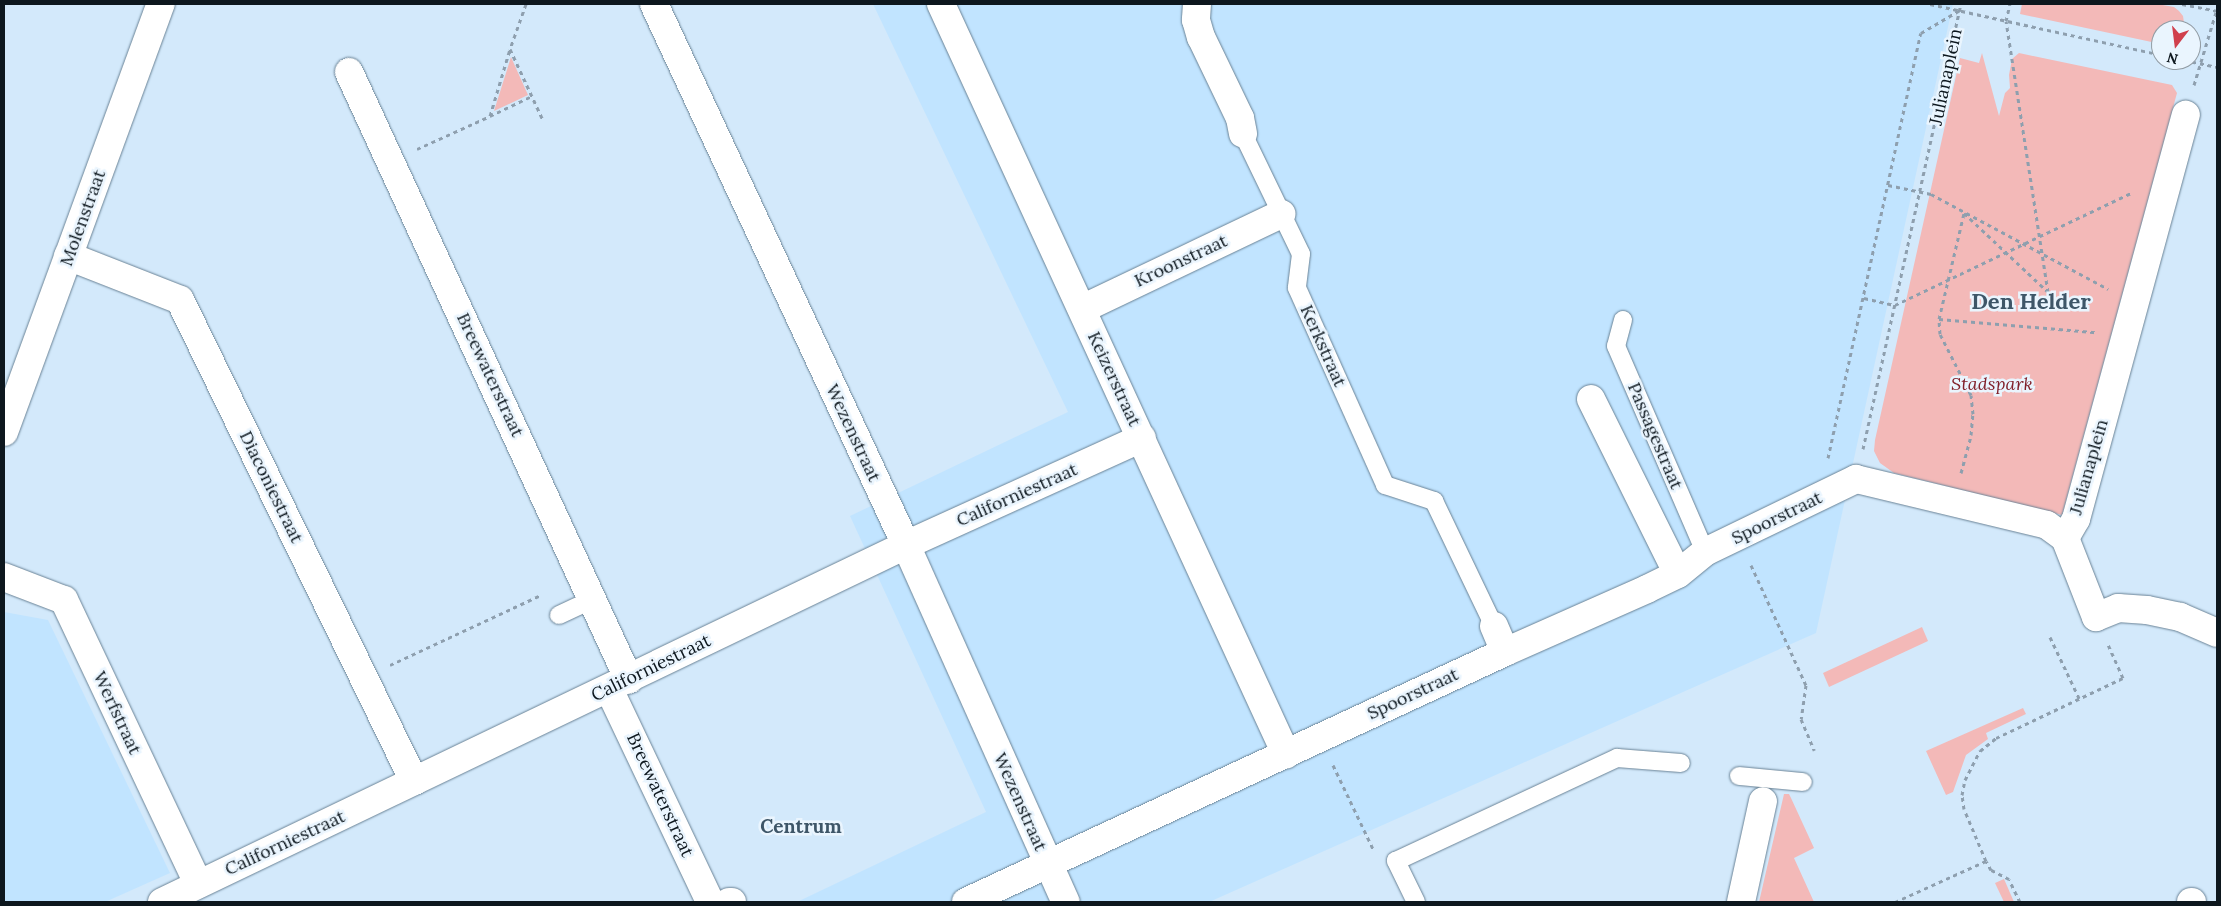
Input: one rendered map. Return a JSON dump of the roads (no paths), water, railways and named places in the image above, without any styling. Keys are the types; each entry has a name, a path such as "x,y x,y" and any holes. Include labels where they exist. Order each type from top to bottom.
{"street":[{"name":"Molenstraat","path":"4,432 160,4"},
{"name":"Wezenstraat","path":"654,4 906,545 1066,902"},
{"name":"Keizerstraat","path":"942,4 1286,754"},
{"name":"Kerkstraat","path":"1197,4 1196,20 1201,37 1240,118 1243,134"},
{"name":"Breewaterstraat","path":"349,72 585,582 619,684 627,725 710,902"},
{"name":"Julianaplein","path":"1856,478 2047,525 2065,538 2076,519 2186,115"},
{"name":"Kroonstraat","path":"1082,309 1281,214"},
{"name":"Diaconiestraat","path":"68,256 180,300 414,781"},
{"path":"1591,399 1678,574"},
{"name":"Californiestraat","path":"162,902 906,545 1142,438"},
{"name":"Spoorstraat","path":"966,902 1505,652 1647,589 1678,574 1705,552 1819,498 1856,478"},
{"path":"2065,538 2096,617 2118,608 2147,610 2180,617 2217,633"},
{"name":"Werfstraat","path":"4,577 64,600 198,884"},
{"name":"Kerkstraat","path":"1494,626 1505,652"},
{"path":"1740,902 1763,801"}],"lane":[{"name":"Kerkstraat","path":"1243,134 1301,254 1297,288 1385,485 1434,501 1494,626"},
{"name":"Passagestraat","path":"1623,320 1616,346 1705,552"},
{"path":"559,615 585,582"},
{"path":"1416,902 1396,861 1617,758 1681,763"},
{"path":"1739,776 1803,782"}],"district":[{"name":"Den Helder","path":"2031,302"},
{"name":"Centrum","path":"801,827"}],"park label":[{"name":"Stadspark","path":"1992,384"}]}
